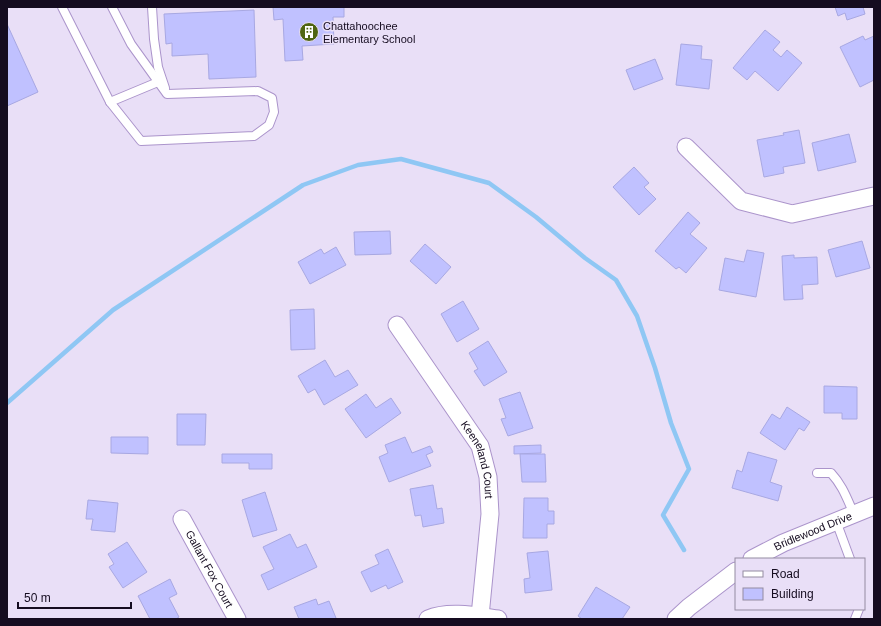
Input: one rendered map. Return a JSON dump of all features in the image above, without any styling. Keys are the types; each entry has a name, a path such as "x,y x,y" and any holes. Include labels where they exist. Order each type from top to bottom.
{"street":[{"path":"686,147 741,201 792,214 874,196"},
{"name":"Keeneland Court","path":"396,324 480,446 488,477 490,514 480,616"},
{"name":"Bridlewood Drive","path":"754,558 783,542 874,506"},
{"name":"Gallant Fox Court","path":"182,519 237,619"},
{"path":"676,619 735,572"},
{"path":"428,619 435,616 457,614 498,619"}],"lane":[{"path":"62,7 110,102 141,141 254,136 269,125 274,112 272,98 258,91 167,94"},
{"path":"112,7 130,44 167,94"},
{"path":"152,7 158,67 167,94"},
{"path":"110,102 158,82"},
{"path":"817,473 830,473 835,478 840,484 854,514"},
{"path":"836,522 850,558"}],"building":[{"name":"Chattahoochee Elementary School","path":"273,7 344,7 344,17 333,17 334,44 302,46 303,60 285,61 283,19 274,20"},
{"path":"835,7 863,7 865,14 847,20 845,13 838,16"},
{"path":"254,10 256,77 209,79 208,54 172,56 172,43 166,44 164,14"},
{"path":"7,24 38,92 7,106"},
{"path":"765,30 780,42 773,50 781,57 787,50 802,63 778,91 755,71 747,80 733,68"},
{"path":"863,36 865,40 874,36 874,80 860,87 840,47"},
{"path":"681,44 702,46 701,59 712,60 709,89 676,85"},
{"path":"655,59 663,79 634,90 626,70"},
{"path":"799,130 805,163 783,167 784,173 764,177 757,140 784,135 783,133"},
{"path":"849,134 856,162 818,171 812,143"},
{"path":"634,167 649,183 644,187 656,199 639,215 613,187"},
{"path":"688,212 700,223 690,234 707,248 686,273 679,267 676,269 655,251"},
{"path":"390,231 391,254 355,255 354,232"},
{"path":"862,241 870,268 836,277 828,250"},
{"path":"425,244 451,267 436,284 410,261"},
{"path":"336,247 346,265 310,284 298,262 321,249 324,254"},
{"path":"747,250 764,253 756,297 719,290 725,258 744,262"},
{"path":"794,255 794,258 817,257 818,284 802,285 803,299 784,300 782,256"},
{"path":"463,301 479,329 457,342 441,314"},
{"path":"314,309 315,349 291,350 290,310"},
{"path":"488,341 507,372 484,386 474,371 478,369 469,353"},
{"path":"325,360 335,377 348,370 358,385 324,405 315,389 308,393 298,376"},
{"path":"824,386 857,387 857,419 842,419 842,413 824,413"},
{"path":"520,392 533,428 508,436 501,419 506,418 499,399"},
{"path":"366,394 376,408 391,398 401,413 366,438 345,409"},
{"path":"787,407 810,422 804,431 799,428 785,450 760,433 772,414 780,419"},
{"path":"177,414 206,414 205,445 177,445"},
{"path":"111,437 148,437 148,454 111,453"},
{"path":"405,437 412,453 430,446 433,452 426,455 431,466 389,482 379,457 388,453 385,445"},
{"path":"541,445 541,453 514,454 514,446"},
{"path":"748,452 777,460 770,482 782,486 778,501 732,488 737,470 742,472"},
{"path":"222,454 272,454 272,469 249,469 249,463 222,463"},
{"path":"520,454 545,454 546,482 522,482"},
{"path":"433,485 437,509 442,508 444,523 423,527 421,515 415,516 410,489"},
{"path":"265,492 277,530 253,537 242,500"},
{"path":"524,498 548,498 548,511 554,511 554,524 547,524 547,538 523,538"},
{"path":"88,500 118,503 115,532 91,530 93,519 86,519"},
{"path":"290,534 297,548 306,544 317,567 268,590 261,575 274,569 263,547"},
{"path":"127,542 147,572 123,588 109,567 114,564 108,554"},
{"path":"388,549 403,582 388,589 386,585 371,592 361,572 379,564 375,555"},
{"path":"548,551 552,590 525,593 524,579 530,578 527,553"},
{"path":"170,579 177,594 169,598 179,617 176,619 150,619 138,596"},
{"path":"596,587 630,607 622,619 582,619 578,616"},
{"path":"316,599 318,605 329,601 336,618 299,619 294,607"}],"waterway":[{"path":"7,403 113,310 303,185 358,165 401,159 489,183 536,217 585,258 616,280 637,316 655,368 671,423 689,469 663,515 684,550"}],"place":[{"name":"Chattahoochee Elementary School","path":"309,32"}]}
